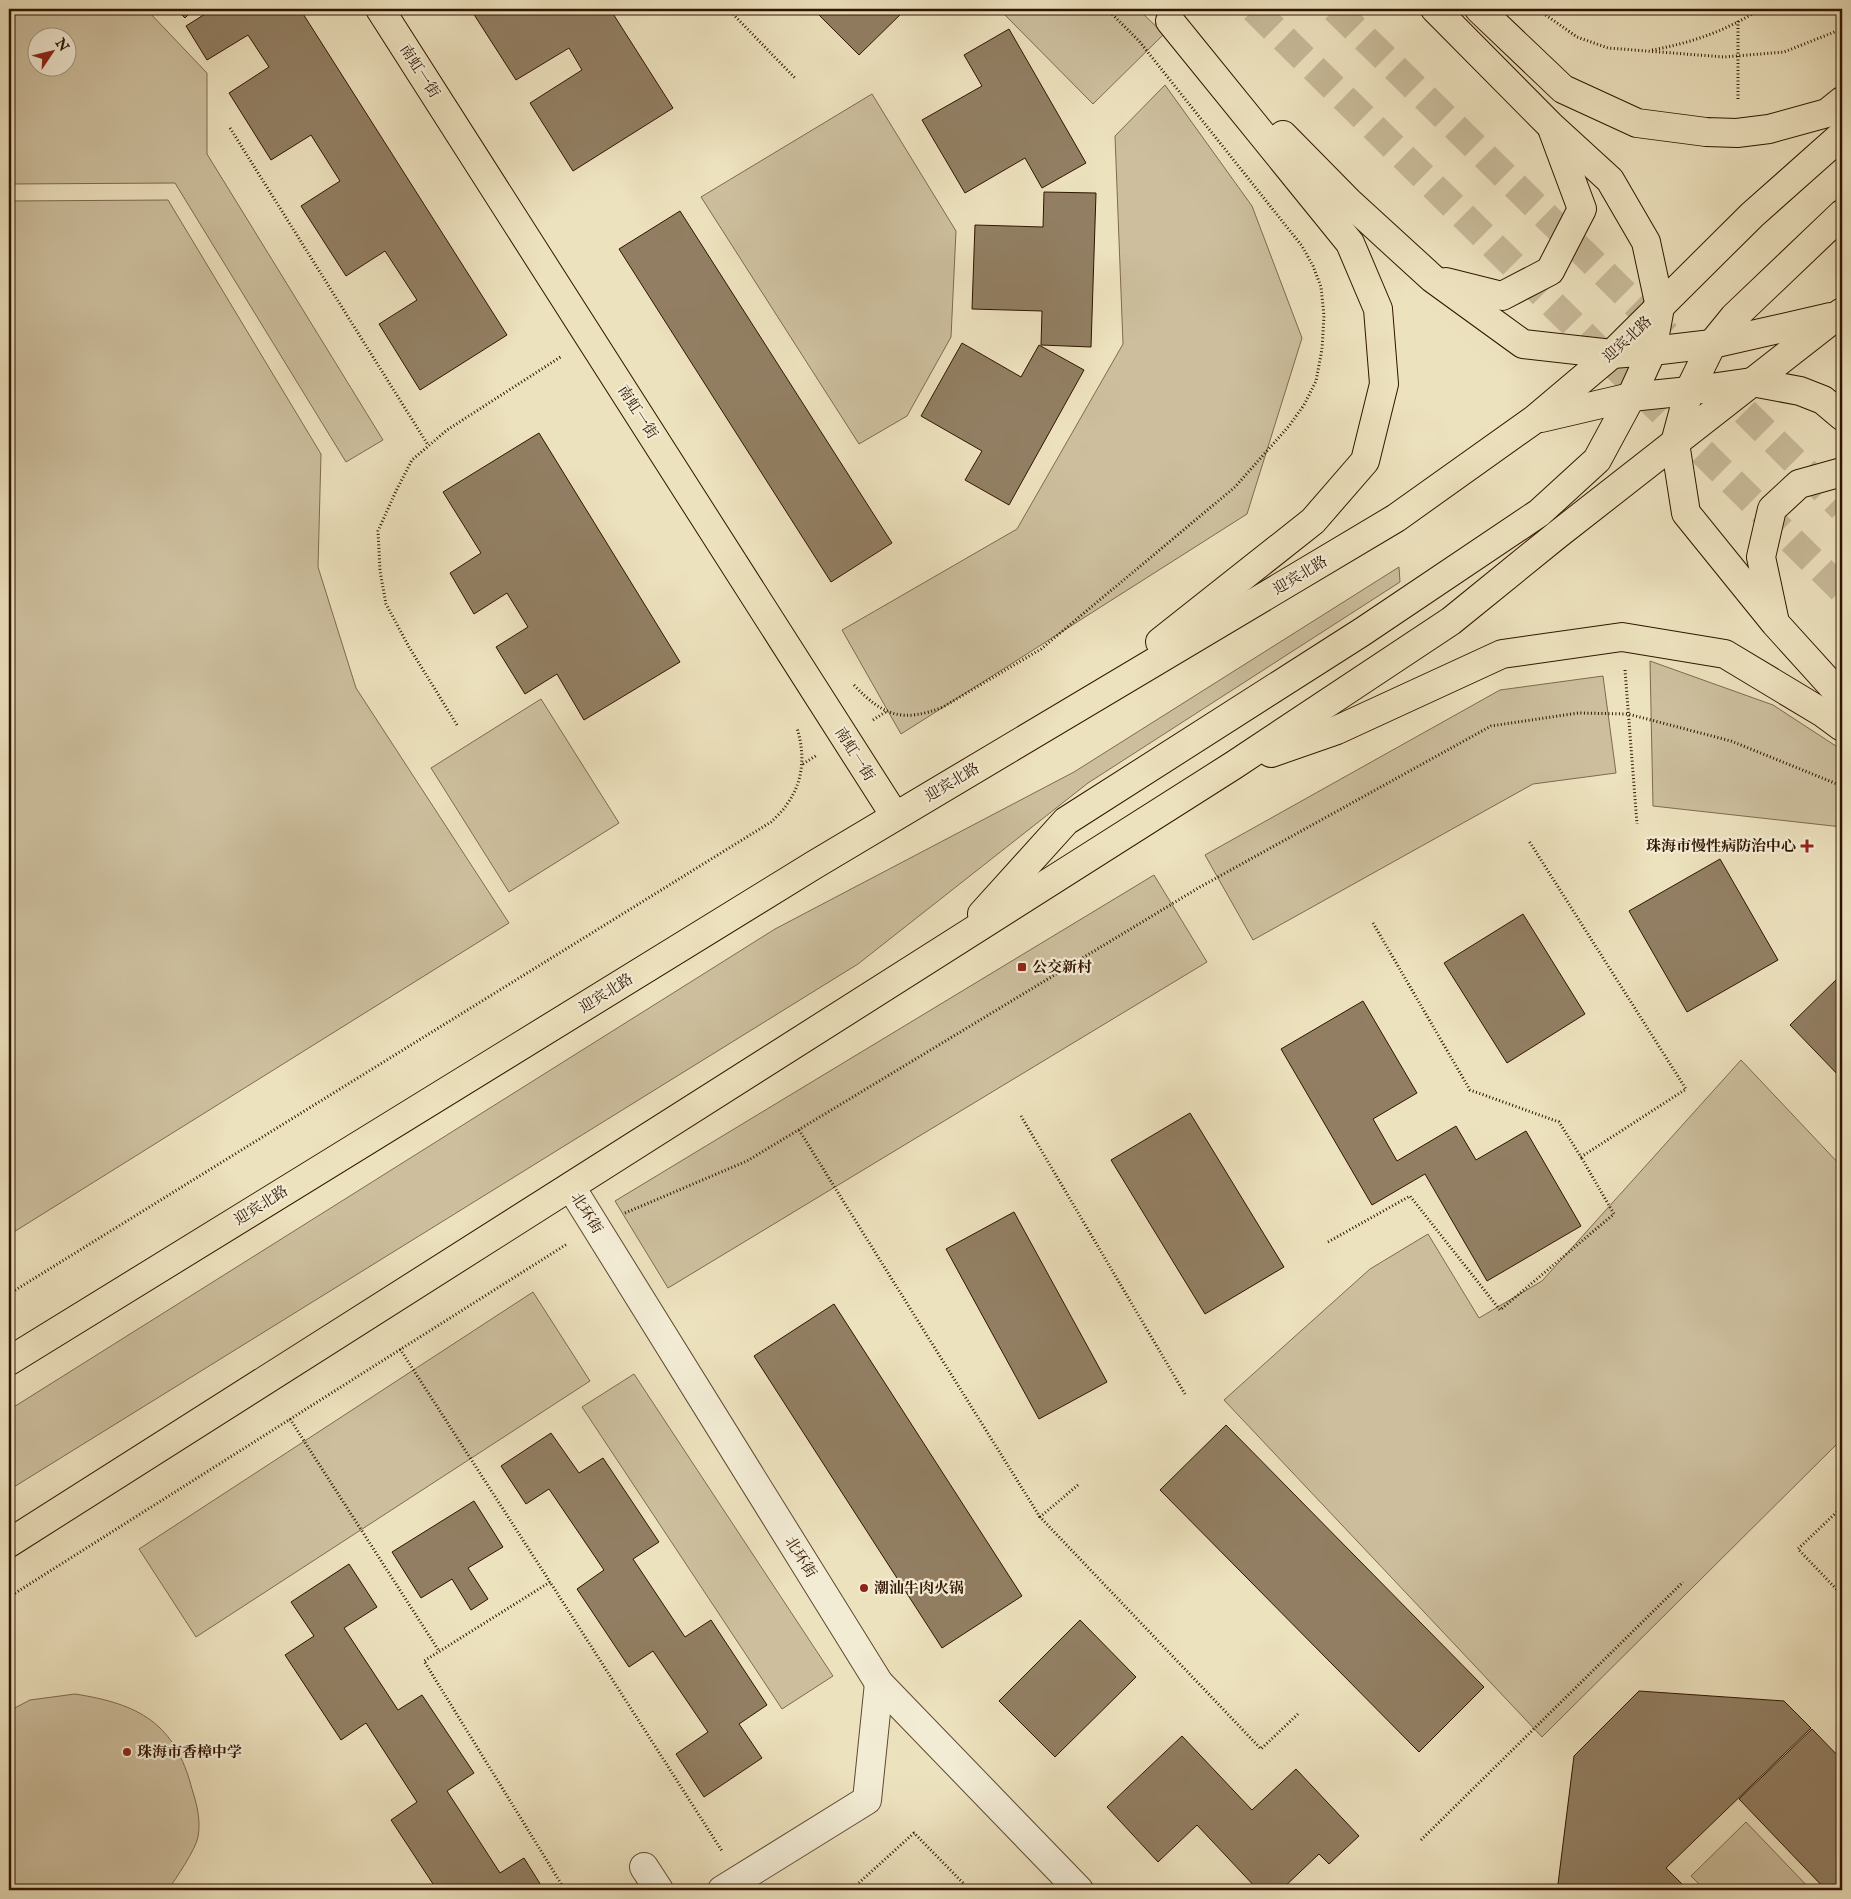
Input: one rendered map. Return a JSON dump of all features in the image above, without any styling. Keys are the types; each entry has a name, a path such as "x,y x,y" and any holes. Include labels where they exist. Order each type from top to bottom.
{"main road":[{"name":"南虹一街","path":"380,9 895,816"},
{"path":"958,941 1066,821 1362,632 1539,513 1597,460 1631,398 1652,351 1660,307 1646,242 1610,180 1551,126 1435,9"},
{"path":"1479,9 1563,89 1637,123 1706,132 1737,133 1770,129 1826,113 1842,101"},
{"path":"1165,15 1349,202 1432,278 1523,344 1612,354 1652,351 1712,344 1841,314"},
{"path":"1078,708 1313,521 1365,461 1384,384 1378,310 1350,243 1165,15"},
{"path":"1432,278 1502,296 1550,271 1582,210 1551,126"},
{"name":"迎宾北路","path":"9,1361 895,816 1396,518 1536,419 1612,354 1752,215 1842,135"},
{"path":"1842,214 1734,318 1712,344 1690,391 1675,443 1686,513 1775,623 1842,696"},
{"path":"9,1543 1234,765 1452,621 1752,382 1841,314"},
{"path":"1536,419 1631,398 1752,382 1800,391 1823,400 1842,416"},
{"path":"1775,623 1761,557 1772,508 1799,484 1842,472"},
{"path":"1234,765 1337,730 1502,654 1622,637 1726,654 1823,713 1842,727"}],"street":[{"name":"北环街","path":"571,1186 879,1683 1079,1890"},
{"path":"731,1885 867,1800 879,1683"},
{"path":"644,1867 659,1890"}],"path":[{"path":"728,9 796,79"},
{"path":"850,681 880,709 902,716 925,714 943,707 1041,649 1235,487 1289,426 1304,405 1316,380 1322,349 1324,316 1321,287 1306,253 1139,41 1107,9"},
{"path":"1537,9 1577,37 1608,48 1724,57 1784,52 1842,29"},
{"path":"1646,51 1685,44 1716,33 1760,9"},
{"path":"1737,133 1738,21"},
{"path":"230,128 428,445"},
{"path":"558,347 568,364"},
{"path":"457,724 409,646 386,604 380,571 378,531 412,460 447,430 563,355"},
{"path":"1622,637 1637,824"},
{"path":"9,1597 595,1226 747,1161 1200,887 1491,726 1578,713 1628,714 1731,740 1842,786"},
{"path":"9,1294 771,822 788,804 798,782 802,764 801,742 794,720"},
{"path":"1530,841 1686,1090 1581,1157"},
{"path":"1328,1242 1410,1196 1500,1310 1614,1214 1559,1122 1470,1090 1373,923"},
{"path":"1021,1116 1185,1394"},
{"path":"799,1130 1040,1517 1261,1749 1299,1713"},
{"path":"400,1349 550,1582 731,1885"},
{"path":"290,1419 439,1651"},
{"path":"1040,1517 1078,1485"},
{"path":"1842,1507 1798,1549 1842,1595"},
{"path":"550,1582 424,1661 565,1890"},
{"path":"1421,1840 1683,1582"},
{"path":"850,1890 914,1833 970,1890"}],"shaded area":[{"path":"9,9 146,9 207,73 207,154 383,440 346,462 175,183 9,184"},
{"path":"999,9 1138,9 1164,34 1093,104"},
{"path":"1165,85 1252,206 1302,338 1247,514 901,734 842,630 1017,529 1123,344 1115,136"},
{"path":"872,94 956,231 951,337 907,416 859,444 701,197"},
{"path":"168,200 321,454 318,567 356,688 509,923 9,1235 9,201"},
{"path":"1399,567 1400,582 1088,783 858,964 9,1490 9,1410 775,929 1074,772"},
{"path":"1650,661 1773,705 1842,750 1842,827 1653,806"},
{"path":"1603,676 1616,773 1533,784 1253,940 1205,855 1500,690"},
{"path":"541,699 619,823 509,892 431,768"},
{"path":"1154,875 1207,962 668,1288 615,1201"},
{"path":"1741,1060 1842,1167 1842,1439 1542,1737 1224,1400 1370,1269 1428,1234 1479,1318 1542,1281"},
{"path":"533,1292 590,1381 196,1637 139,1549"},
{"path":"634,1374 833,1676 782,1709 582,1407"},
{"path":"75,1694 118,1704 136,1711 151,1720 176,1748 185,1766 198,1813 198,1837 189,1857 168,1890 9,1890 9,1711 30,1700"},
{"path":"1746,1822 1811,1890 1705,1890 1691,1876"}],"building":[{"path":"176,9 194,9 185,18"},
{"path":"213,9 300,9 507,335 420,390 379,324 417,300 385,251 346,276 301,206 340,181 311,135 271,160 229,93 269,67 248,35 207,60 186,26"},
{"path":"479,9 610,9 673,108 573,171 530,103 582,70 569,48 516,80 473,13"},
{"path":"813,9 906,9 859,55"},
{"path":"1009,29 1086,163 1042,188 1025,158 965,193 922,120 982,86 964,55"},
{"path":"1044,192 1096,193 1091,347 1041,345 1042,311 972,309 975,225 1043,227"},
{"path":"680,211 892,543 831,582 619,249"},
{"path":"962,343 1021,377 1039,345 1084,370 1009,505 965,480 982,451 921,416"},
{"path":"539,433 680,662 584,720 557,674 525,694 496,647 528,627 507,593 474,614 450,573 481,553 443,492"},
{"path":"1720,859 1778,960 1687,1012 1629,911"},
{"path":"1523,914 1585,1014 1507,1063 1444,963"},
{"path":"1842,974 1842,1079 1790,1025"},
{"path":"1363,1001 1417,1093 1373,1119 1397,1161 1456,1126 1476,1160 1526,1131 1581,1226 1487,1281 1425,1174 1372,1205 1281,1049"},
{"path":"1190,1113 1284,1267 1205,1314 1111,1160"},
{"path":"1014,1212 1107,1382 1039,1419 946,1249"},
{"path":"834,1304 1022,1596 942,1648 754,1356"},
{"path":"1226,1425 1484,1687 1419,1752 1160,1490"},
{"path":"551,1433 579,1473 603,1458 659,1542 633,1559 685,1637 711,1620 767,1705 739,1724 762,1758 704,1797 676,1754 708,1732 653,1651 629,1667 577,1589 604,1570 549,1489 526,1504 501,1466"},
{"path":"474,1501 503,1547 468,1568 488,1599 471,1610 452,1579 421,1598 392,1552"},
{"path":"349,1564 377,1607 344,1628 398,1710 422,1695 474,1773 447,1791 500,1873 524,1858 544,1890 472,1890 471,1888 468,1890 437,1890 391,1820 417,1802 366,1723 341,1740 285,1655 314,1636 291,1602"},
{"path":"1080,1620 1136,1677 1055,1757 999,1701"},
{"path":"1639,1691 1784,1701 1811,1728 1666,1868 1688,1890 1564,1890 1558,1884 1574,1756"},
{"path":"1812,1729 1842,1760 1842,1890 1826,1890 1739,1799"},
{"path":"1182,1736 1252,1810 1296,1769 1359,1836 1329,1864 1319,1854 1281,1890 1258,1890 1197,1825 1158,1862 1107,1807"}],"tunnel":[{"path":"1254,9 1842,590"},
{"path":"1335,9 1667,335"},
{"path":"1715,382 1842,508"}],"place":[{"name":"珠海市慢性病防治中心","path":"1807,846"},
{"name":"公交新村","path":"1022,967"},
{"name":"潮汕牛肉火锅","path":"864,1588"},
{"name":"珠海市香樟中学","path":"127,1752"}]}
